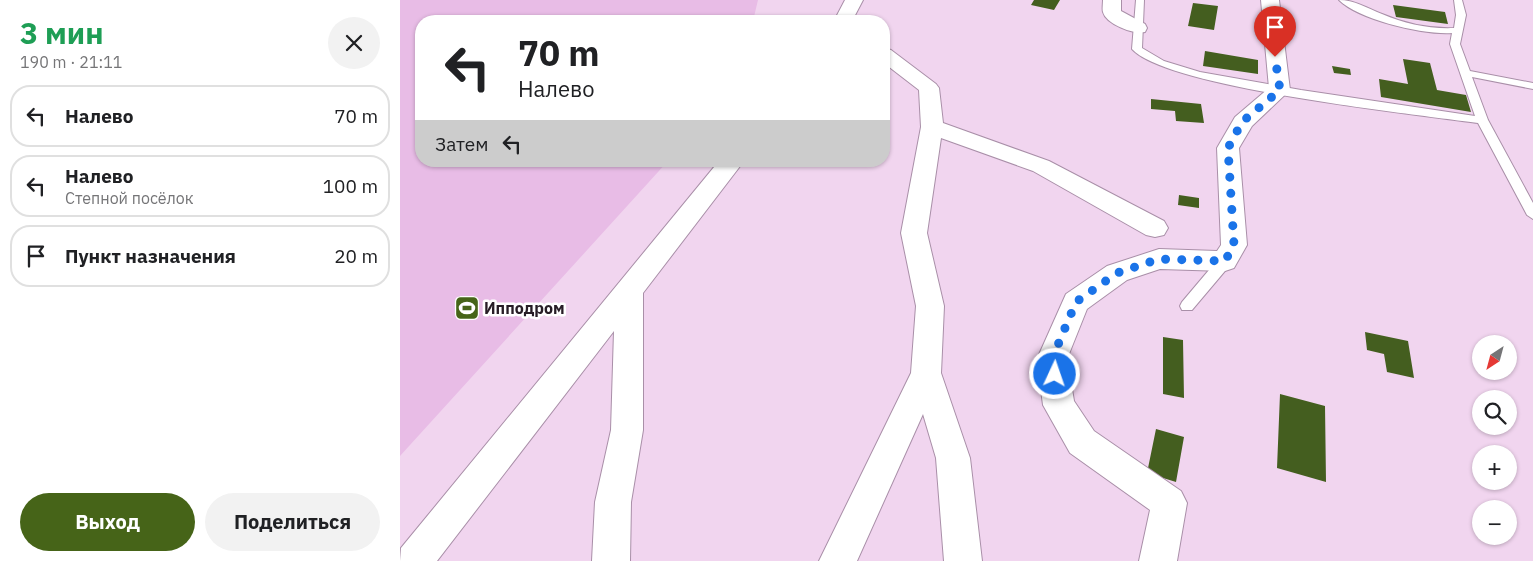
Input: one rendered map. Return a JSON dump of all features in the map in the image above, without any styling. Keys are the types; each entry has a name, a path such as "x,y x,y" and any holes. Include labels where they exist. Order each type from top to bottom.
{"street":[{"path":"848,15 854,0"},
{"path":"1112,0 1112,13 1124,22 1138,28"},
{"path":"1158,561 1169,503 1082,442 1059,404 1052,359 1076,302 1117,273 1159,259 1225,261 1234,245 1228,148 1242,122 1280,90 1272,40 1270,0"},
{"path":"890,59 929,88 932,127 914,233 930,306 926,373 953,458 962,561"},
{"path":"932,127 1040,166 1155,228"},
{"path":"414,561 727,167"},
{"path":"611,561 612,502 627,430 629,291"},
{"path":"838,561 926,373"}],"lane":[{"path":"1140,0 1137,50 1152,61 1180,70 1280,90 1482,120"},
{"path":"1342,0 1382,19 1446,32 1459,30"},
{"path":"1458,0 1461,15 1459,30 1454,44 1482,120 1533,215"},
{"path":"1466,73 1533,86"},
{"path":"1187,306 1225,261"}],"shaded area":[{"name":"Ипподром","path":"400,0 758,0 754,15 415,15 415,167 663,167 400,456"}],"building":[{"path":"1034,0 1060,0 1054,10 1031,5"},
{"path":"1193,3 1218,6 1214,30 1188,26"},
{"path":"1393,5 1445,12 1448,24 1396,17"},
{"path":"1205,51 1258,60 1258,74 1203,66"},
{"path":"1403,59 1430,63 1437,90 1466,95 1471,112 1381,97 1379,79 1408,84"},
{"path":"1332,66 1350,69 1351,75 1334,73"},
{"path":"1151,99 1201,104 1204,123 1176,121 1175,111 1151,109"},
{"path":"1179,195 1199,198 1199,208 1178,205"},
{"path":"1365,332 1408,341 1414,378 1387,372 1384,354 1367,350"},
{"path":"1163,337 1183,340 1184,398 1163,394"},
{"path":"1280,394 1325,406 1326,482 1277,468"},
{"path":"1156,429 1184,437 1176,482 1147,473"}],"place":[{"name":"Ипподром","path":"467,308"}],"route":[{"path":"1055,374 1052,359 1076,302 1117,273 1159,259 1225,261 1234,245 1228,148 1242,122 1280,90 1275,57"}]}
